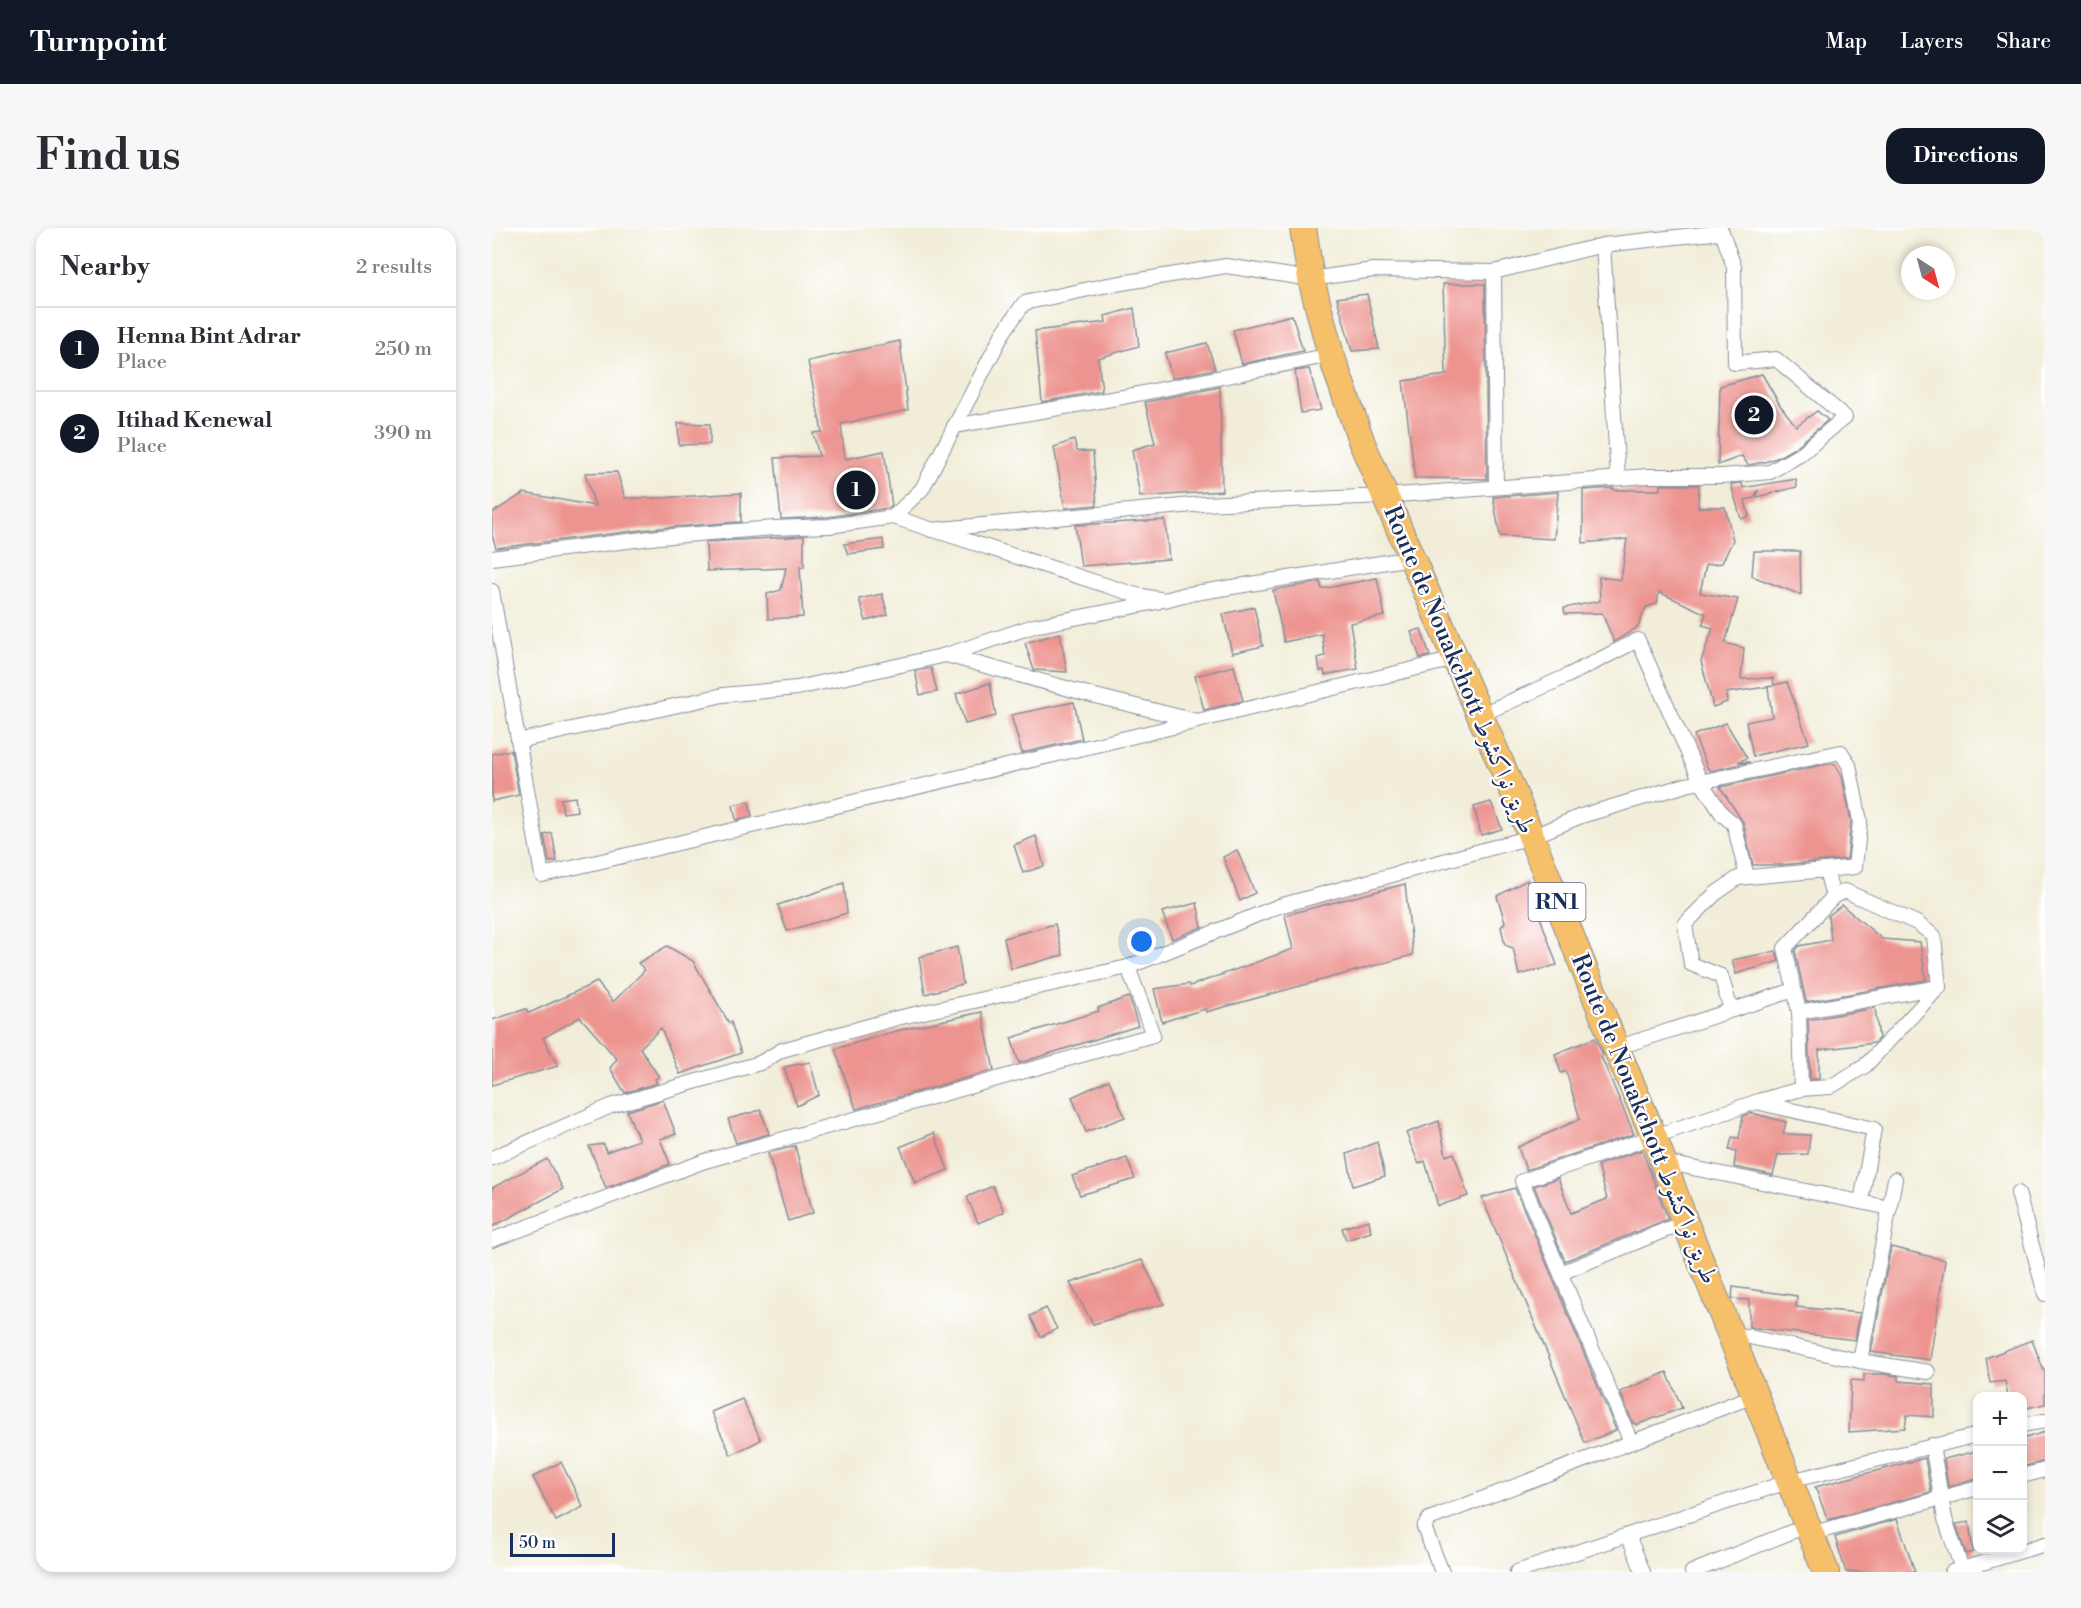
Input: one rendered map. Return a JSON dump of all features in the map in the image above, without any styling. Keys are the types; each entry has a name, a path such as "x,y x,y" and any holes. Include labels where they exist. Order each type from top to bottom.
{"highway":[{"name":"Route de Nouakchott طريق نواكشوط","path":"1303,228 1311,279 1331,355 1345,396 1384,496 1531,837 1654,1137 1685,1222 1826,1572"}],"street":[{"path":"893,517 922,489 1003,333 1024,303 1102,286 1226,266 1311,279 1373,270 1494,272 1603,245 1722,232 1734,267 1735,363 1776,359 1845,417 1801,454 1770,472 1723,476 1648,476 1384,496 1203,504 931,530"},
{"path":"1603,245 1618,478"},
{"path":"1494,272 1496,487"},
{"path":"954,426 1123,397 1331,355"},
{"path":"492,558 659,537 829,526 893,517 1136,595 1165,600"},
{"path":"518,741 723,695 796,688 946,655 1034,626 1183,595 1412,558"},
{"path":"492,591 542,875 1197,722 1455,659"},
{"path":"1480,716 1638,640 1701,782 1722,814 1734,824 1747,877"},
{"path":"946,655 1197,722"},
{"path":"492,1158 611,1106 760,1063 782,1050 897,1018 1128,967 1279,906 1531,837 1581,816 1701,782 1841,752 1848,765 1860,821 1855,867 1738,878 1715,894 1685,924 1691,964 1721,976 1731,1010"},
{"path":"1826,870 1833,897"},
{"path":"1632,1442 1522,1181 1756,1102 1801,1089 1830,1087 1865,1066 1939,987 1934,936 1917,923 1845,891 1833,897 1785,948 1799,1012 1801,1089"},
{"path":"492,1240 705,1161 1153,1035 1128,967"},
{"path":"1799,1012 1939,987"},
{"path":"1616,1048 1794,990"},
{"path":"1756,1102 1874,1129 1862,1202"},
{"path":"1663,1162 1890,1208"},
{"path":"1860,1361 1895,1179"},
{"path":"2018,1193 2045,1294"},
{"path":"1562,1273 1685,1222"},
{"path":"1731,1333 1860,1361 1928,1372"},
{"path":"1442,1572 1424,1527 1429,1519 1756,1395"},
{"path":"2027,1424 2045,1420"},
{"path":"1517,1572 1790,1481 1973,1436"},
{"path":"1932,1445 1945,1519 1959,1571 2045,1544"},
{"path":"2027,1475 2045,1470"},
{"path":"1692,1572 1808,1530 1973,1489"},
{"path":"1628,1535 1642,1572"}],"building":[{"path":"1443,284 1485,284 1487,479 1415,478 1403,381 1446,375"},
{"path":"1367,294 1379,349 1352,351 1337,298"},
{"path":"1134,308 1139,346 1098,358 1102,391 1042,402 1035,331 1106,322 1105,316"},
{"path":"1292,315 1303,351 1242,364 1233,330"},
{"path":"900,341 908,410 841,424 845,459 884,451 892,506 828,517 781,519 775,458 819,456 813,433 822,432 808,361"},
{"path":"1207,343 1215,369 1172,378 1165,353"},
{"path":"1309,369 1321,410 1301,413 1295,371"},
{"path":"1762,374 1780,405 1796,426 1817,411 1828,420 1796,447 1779,457 1748,465 1742,456 1718,465 1720,386"},
{"path":"1220,387 1222,491 1140,497 1132,450 1155,443 1145,402"},
{"path":"678,423 710,424 710,444 679,445"},
{"path":"1074,440 1077,451 1093,452 1097,505 1065,508 1054,447"},
{"path":"617,472 625,498 741,493 741,522 658,528 496,548 492,535 492,513 524,493 595,506 585,473"},
{"path":"1796,479 1797,487 1757,497 1758,490 1754,498 1745,500 1749,516 1741,519 1731,484 1742,483 1743,488"},
{"path":"1660,485 1699,485 1698,507 1725,507 1733,540 1722,563 1706,565 1700,593 1738,599 1725,643 1744,648 1741,679 1773,678 1774,685 1787,682 1809,743 1753,756 1746,722 1772,717 1768,687 1773,686 1726,693 1727,702 1713,707 1701,661 1713,628 1702,625 1706,614 1659,592 1657,604 1646,607 1638,627 1614,642 1602,613 1565,614 1564,608 1600,601 1599,577 1621,580 1627,539 1583,543 1583,490 1614,488 1614,490 1660,490"},
{"path":"1558,492 1554,539 1500,536 1493,497"},
{"path":"1165,520 1169,559 1081,566 1075,525"},
{"path":"804,536 804,567 800,567 803,617 768,619 767,594 781,590 786,568 707,571 706,542"},
{"path":"883,539 884,549 848,554 844,544"},
{"path":"1754,551 1800,551 1801,595 1752,576"},
{"path":"1377,578 1385,616 1350,623 1358,669 1325,675 1324,670 1320,671 1318,658 1325,656 1322,634 1284,642 1273,590 1320,582 1322,589"},
{"path":"882,594 888,615 866,621 859,599"},
{"path":"1254,607 1263,646 1232,653 1223,614"},
{"path":"1421,629 1430,656 1420,658 1411,632"},
{"path":"1060,633 1067,672 1034,670 1025,643"},
{"path":"1234,666 1243,701 1204,710 1195,676"},
{"path":"931,668 937,692 920,695 915,671"},
{"path":"990,683 996,716 965,724 956,694"},
{"path":"1074,702 1082,739 1022,753 1011,715"},
{"path":"1726,723 1747,758 1738,762 1750,762 1710,771 1694,735"},
{"path":"511,750 519,795 492,801 492,754"},
{"path":"1835,764 1842,776 1851,821 1847,859 1753,865 1743,822 1720,787"},
{"path":"575,797 577,811 563,813 561,799"},
{"path":"749,801 752,816 736,820 733,805"},
{"path":"1491,802 1502,829 1481,835 1474,807"},
{"path":"552,833 557,861 549,862 544,835"},
{"path":"1036,836 1044,866 1023,873 1014,845"},
{"path":"1237,850 1255,893 1240,901 1223,857"},
{"path":"1527,880 1557,965 1519,975 1513,948 1505,945 1501,927 1505,922 1497,896"},
{"path":"844,883 847,913 787,931 778,905"},
{"path":"1405,884 1413,955 1162,1022 1154,989 1189,984 1190,986 1293,949 1285,915"},
{"path":"1197,903 1202,927 1172,939 1162,912"},
{"path":"1842,905 1882,939 1920,942 1926,980 1806,1002 1795,951 1799,946 1831,940 1828,916"},
{"path":"1055,924 1063,955 1011,969 1004,938"},
{"path":"667,946 693,961 729,1023 731,1022 741,1053 680,1074 661,1028 640,1048 659,1077 655,1079 657,1083 625,1093 610,1068 617,1059 580,1017 543,1038 558,1066 492,1085 492,1020 526,1009 529,1013 597,982 613,1002 645,970 638,963"},
{"path":"957,947 963,984 925,994 919,957"},
{"path":"1776,951 1779,961 1736,974 1732,960"},
{"path":"1129,997 1138,1026 1019,1063 1011,1038 1099,1011 1098,1008"},
{"path":"1875,1008 1879,1038 1874,1043 1819,1050 1819,1079 1810,1079 1808,1020"},
{"path":"982,1012 994,1070 856,1109 835,1049 900,1030"},
{"path":"1595,1038 1634,1134 1526,1170 1518,1147 1580,1119 1566,1071 1561,1073 1555,1054"},
{"path":"810,1062 819,1095 797,1106 784,1067"},
{"path":"1109,1080 1125,1117 1086,1132 1072,1097"},
{"path":"663,1100 676,1134 660,1139 670,1164 606,1188 589,1146 604,1144 606,1152 639,1140 627,1111"},
{"path":"761,1110 769,1134 736,1143 728,1119"},
{"path":"1752,1113 1786,1122 1783,1134 1810,1135 1808,1154 1778,1155 1773,1175 1734,1167 1736,1152 1729,1150 1732,1137 1739,1138 1743,1116"},
{"path":"1439,1121 1446,1156 1454,1153 1468,1196 1438,1206 1425,1161 1419,1164 1406,1133"},
{"path":"934,1133 948,1170 915,1183 900,1147"},
{"path":"1377,1142 1385,1176 1353,1186 1347,1154"},
{"path":"795,1146 813,1213 788,1221 768,1153"},
{"path":"1642,1150 1668,1219 1565,1261 1534,1186 1558,1178 1571,1213 1607,1199 1598,1165"},
{"path":"1127,1158 1135,1179 1080,1195 1072,1176"},
{"path":"547,1159 563,1189 492,1227 492,1188"},
{"path":"993,1186 1004,1212 978,1223 967,1197"},
{"path":"1515,1188 1616,1430 1585,1443 1482,1198"},
{"path":"1369,1220 1371,1232 1346,1240 1342,1228"},
{"path":"1891,1247 1945,1260 1930,1360 1871,1352"},
{"path":"1142,1260 1164,1304 1093,1324 1070,1283"},
{"path":"1733,1287 1797,1296 1796,1307 1860,1313 1855,1340 1749,1327 1749,1300 1732,1299"},
{"path":"1046,1308 1057,1329 1041,1337 1030,1316"},
{"path":"2032,1340 2045,1374 2045,1404 2027,1408 2027,1392 2007,1392 2005,1381 1990,1383 1986,1358"},
{"path":"1667,1372 1682,1408 1636,1425 1633,1423 1620,1392"},
{"path":"1864,1374 1898,1376 1898,1381 1934,1384 1934,1417 1907,1415 1905,1428 1849,1432 1851,1380 1864,1381"},
{"path":"742,1399 761,1440 731,1455 711,1412"},
{"path":"2045,1432 2045,1461 2027,1466 2027,1437"},
{"path":"1973,1452 1973,1480 1948,1487 1944,1459"},
{"path":"1925,1458 1931,1492 1828,1520 1815,1487"},
{"path":"561,1462 583,1507 556,1521 533,1477"},
{"path":"1897,1519 1915,1572 1846,1572 1835,1537"},
{"path":"1969,1522 1973,1552 1966,1554 1956,1524"}],"place":[{"name":"Itihad Kenewal","path":"1754,415"},
{"name":"Henna Bint Adrar","path":"856,490"}]}
